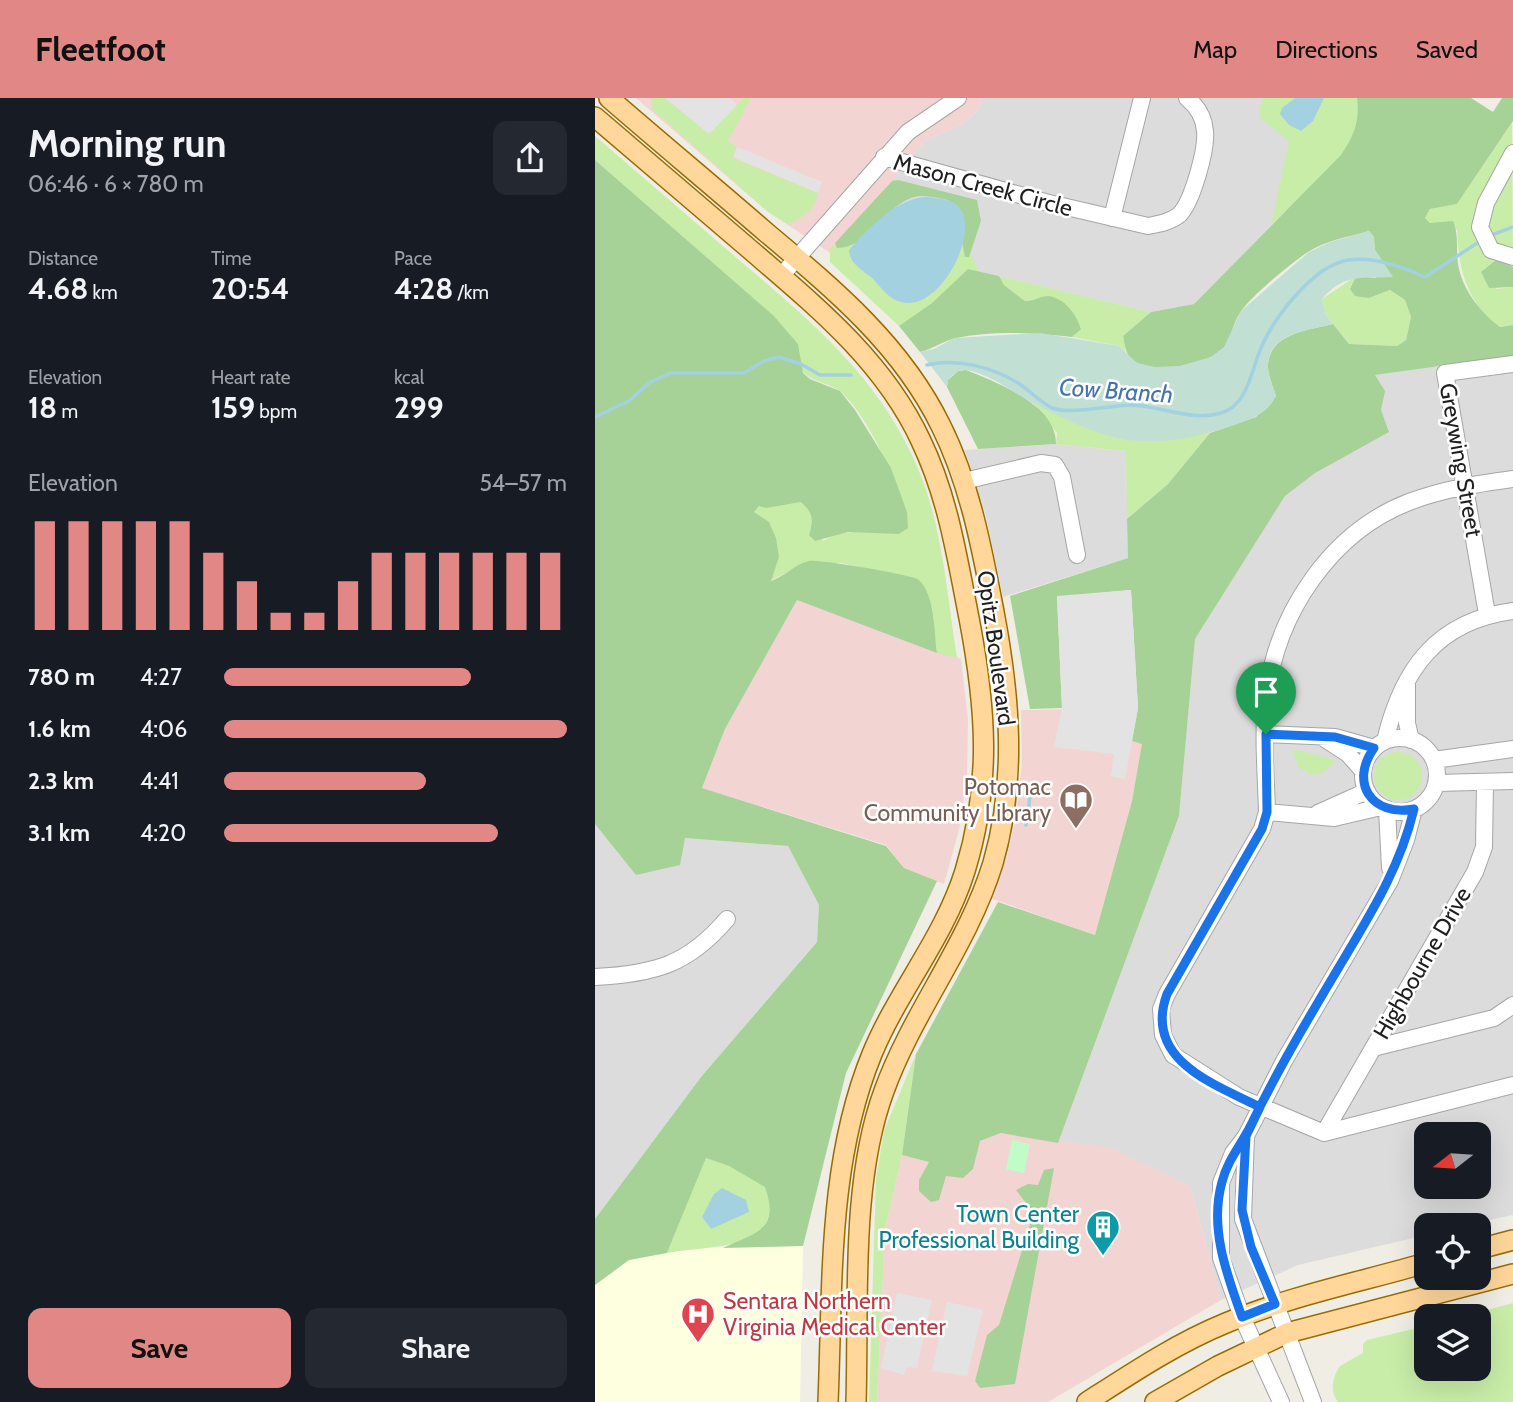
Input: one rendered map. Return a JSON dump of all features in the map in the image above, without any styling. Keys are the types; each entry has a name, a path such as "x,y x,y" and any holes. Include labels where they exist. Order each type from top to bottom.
{"main road":[{"name":"Opitz Boulevard","path":"609,98 796,258 867,322 897,355 941,424 964,481 989,587 1008,703 1006,797 993,862 983,892 967,929 895,1062 872,1130 862,1202 856,1402"},
{"name":"Opitz Boulevard","path":"595,117 819,309 865,356 903,407 920,437 945,502 982,684 985,717 981,796 965,871 941,930 873,1052 848,1129 837,1197 828,1402"},
{"path":"1491,1246 1513,1240"},
{"path":"1087,1402 1146,1363 1242,1317 1275,1304 1414,1267"},
{"path":"1155,1402 1256,1346 1287,1334 1513,1274"}],"street":[{"path":"884,157 908,132 958,98"},
{"path":"1112,218 1142,98"},
{"name":"Mason Creek Circle","path":"781,276 884,157 918,169 1112,218 1156,225 1179,215 1187,204 1205,138 1200,113 1188,98"},
{"path":"1513,153 1480,220 1484,239 1491,250 1513,257"},
{"name":"Greywing Street","path":"1487,614 1445,373 1513,364"},
{"path":"964,481 1041,463 1055,465 1062,477 1077,555"},
{"path":"1513,479 1464,485 1416,499 1384,514 1340,547 1316,574 1280,641 1267,696 1267,812 1262,829 1167,994 1161,1009 1163,1035 1173,1055 1197,1073 1260,1107 1324,1133 1513,1085"},
{"path":"1363,771 1380,744 1395,701 1423,654 1466,622 1487,614 1513,611"},
{"path":"1407,681 1407,723 1412,740"},
{"path":"1266,734 1350,739 1380,744 1398,738 1412,740 1421,744 1434,760 1436,783 1428,799 1414,809 1401,811 1384,808 1334,818 1317,814 1267,812"},
{"path":"1322,737 1348,754 1363,771 1367,791 1384,808 1390,881"},
{"path":"1434,760 1513,749"},
{"path":"1436,783 1513,781"},
{"name":"Highbourne Drive","path":"1324,1133 1475,872 1484,847 1485,783"},
{"path":"1317,814 1367,791"},
{"path":"1281,1402 1242,1317 1221,1258 1221,1183 1233,1153 1246,1136 1390,881 1406,840 1414,809"},
{"path":"595,977 630,975 667,966 699,948 727,919"},
{"path":"1373,1048 1494,1018 1513,1005"},
{"path":"1246,1136 1243,1219 1313,1402"}],"shaded area":[{"path":"636,98 982,98 978,110 962,124 926,140 830,253 767,211"},
{"path":"665,98 730,98 737,105 709,134"},
{"path":"982,98 1357,98 1341,155 1194,304 1151,312 968,269 932,303 899,326 830,253 926,140 962,124 978,110"},
{"path":"737,147 822,182 818,193 733,157"},
{"path":"1369,231 1374,237 1374,248 1393,277 1355,279 1330,290 1322,299 1326,315 1333,324 1302,331 1283,339 1270,354 1268,372 1276,396 1272,403 1256,416 1243,422 1207,433 1173,440 1150,441 1112,436 1058,415 975,372 958,371 948,380 947,387 920,352 934,349 954,338 1040,333 1119,346 1137,363 1155,367 1180,366 1211,357 1224,347 1241,311 1309,252 1330,242"},
{"path":"1513,356 1513,1215 1491,1220 1491,1213 1414,1213 1414,1238 1298,1265 1221,1300 1190,1186 1058,1143 1179,816 1195,639 1285,496 1375,375"},
{"path":"1056,444 1126,451 1128,558 1003,597 986,516 965,450"},
{"path":"1131,590 1138,708 1125,779 1111,776 1114,754 1054,747 1062,708 1057,596"},
{"path":"797,600 961,659 968,719 967,778 959,830 944,884 904,868 886,845 702,788 725,729"},
{"path":"1138,708 1132,741 1143,743 1132,801 1095,935 990,898 1007,855 1015,821 1022,765 1021,710"},
{"path":"595,824 685,838 788,846 819,905 817,942 701,1077 595,1219"},
{"path":"1001,1133 1109,1147 1190,1186 1221,1300 1048,1402 877,1402 885,1230 902,1155 929,1161"},
{"name":"Sentara Northern Virginia Medical Center","path":"803,1246 800,1402 595,1402 595,1285 629,1260 691,1248"},
{"path":"897,1293 932,1300 917,1368 907,1367 904,1375 881,1368"},
{"path":"947,1302 983,1310 967,1376 932,1371"}],"green space":[{"path":"651,98 665,98 709,134 743,98 751,98 728,141 737,147 733,158 818,193 815,204 797,220 787,224 767,211 652,109"},
{"path":"1264,98 1357,98 1358,107 1357,127 1348,146 1328,170 1271,225 1289,141 1260,118 1259,110"},
{"path":"1357,98 1471,98 1493,112 1502,98 1513,98 1513,121 1457,204 1430,209 1425,218 1430,223 1453,221 1463,282 1479,307 1493,321 1500,327 1513,325 1513,356 1375,375 1385,391 1381,410 1389,432 1315,473 1285,496 1195,639 1179,816 1058,1143 1001,1133 980,1141 973,1169 963,1178 946,1176 939,1200 931,1202 919,1191 919,1180 929,1162 902,1155 916,1054 998,902 1095,935 1132,801 1142,744 1132,741 1138,708 1131,590 1057,597 1062,708 1030,709 1010,596 1128,558 1127,519 1168,484 1210,433 1256,417 1276,396 1268,364 1276,346 1284,339 1333,324 1349,344 1397,346 1406,340 1411,317 1405,300 1390,290 1369,298 1355,296 1350,289 1356,276 1376,278 1374,237 1369,231 1322,244 1291,264 1245,306 1224,348 1207,359 1182,366 1157,368 1137,363 1130,358 1124,344 1123,336 1151,312 1194,304 1341,155 1355,128"},
{"path":"1512,123 1513,267 1511,264 1496,289 1513,287 1513,325 1500,327 1488,317 1472,296 1460,259 1457,230 1430,223 1425,218 1430,209 1457,204"},
{"path":"595,136 819,330 865,380 885,408 919,471 934,516 957,658 937,653 929,598 919,580 841,563 797,567 770,581 779,557 754,512 759,506 801,501 811,511 823,541 850,532 899,534 907,512 902,498 871,432 851,403 837,389 803,372 773,315 595,160"},
{"path":"595,160 773,315 798,344 803,373 810,379 840,391 891,468 907,512 908,528 899,534 848,532 815,541 809,535 812,525 810,513 801,502 766,508 759,506 754,512 769,522 776,538 779,557 771,581 809,561 901,575 919,580 928,595 933,614 937,653 797,600 725,729 702,788 886,846 904,868 937,881 846,1073 803,1246 723,1248 762,1228 767,1221 769,1201 765,1187 729,1166 706,1158 667,1253 629,1260 595,1285 595,1219 701,1077 817,942 819,905 788,846 685,838 680,865 636,875 595,824"},
{"path":"898,180 977,200 981,221 969,257 965,257 962,242 964,228 948,200 927,196 914,197 903,202 858,241 837,248 835,243 892,181"},
{"path":"955,203 965,257 971,254 979,272 968,269 932,303 899,326 830,262 830,250 835,243 837,248"},
{"path":"1496,260 1513,267 1513,287 1489,288 1481,272"},
{"path":"968,269 999,276 1004,285 1025,301 1048,296 1060,300 1073,312 1081,329 1072,337 1014,333 970,335 951,339 920,352 899,326 932,303"},
{"path":"999,276 1151,312 1123,336 1126,352 1119,346 1072,337 1081,328 1047,296 1025,301 1004,285"},
{"path":"1356,276 1350,288 1369,298 1390,290 1405,300 1411,317 1406,340 1397,346 1349,344 1326,315 1322,299"},
{"path":"966,370 1008,388 1036,407 1054,430 1056,444 978,449 947,387 948,380 958,371"},
{"path":"1032,402 1091,429 1138,441 1210,433 1168,484 1127,519 1126,451 1056,444 1057,433"},
{"path":"1293,749 1336,760 1325,772 1311,775 1298,767"},
{"path":"1398,752 1415,759 1422,776 1415,793 1398,800 1381,793 1374,776 1381,759"},
{"path":"916,1054 902,1155 885,1230 877,1402 869,1402 876,1179 884,1131"},
{"path":"1012,1140 1030,1144 1024,1173 1006,1169"},
{"path":"706,1158 729,1166 766,1187 770,1208 765,1224 755,1235 741,1241 667,1253"},
{"path":"1054,1168 1015,1384 980,1388 975,1381 987,1335 999,1325 1031,1221 1029,1207 1016,1190 1028,1184 1038,1185 1044,1170"},
{"path":"1513,1303 1513,1402 1338,1402 1335,1398 1333,1384 1340,1366 1363,1353 1363,1344 1367,1340 1414,1329 1414,1381 1491,1381 1491,1309"}],"water":[{"path":"1295,98 1324,98 1313,121 1301,131 1289,125 1280,114 1282,108"},
{"path":"929,197 949,201 959,207 964,219 965,234 953,268 942,284 915,302 901,302 888,295 857,266 851,259 849,250 875,223 896,207 907,201"},
{"path":"722,1188 746,1200 749,1212 711,1229 702,1217 714,1194"}],"waterway":[{"name":"Cow Branch","path":"1489,236 1513,227"},
{"name":"Cow Branch","path":"927,365 962,363 997,372 1018,383 1052,408 1060,410 1132,405 1199,416 1221,413 1236,404 1242,396 1265,340 1283,311 1307,284 1334,264 1358,259 1378,261 1425,277 1482,240"},
{"name":"Cow Branch","path":"595,417 629,401 649,383 670,373 744,373 764,361 779,357 801,364 820,375 851,375"},
{"path":"1026,825 1032,783"}],"place":[{"name":"Potomac Community Library","path":"1076,830"},
{"name":"Town Center Professional Building","path":"1103,1257"},
{"name":"Sentara Northern Virginia Medical Center","path":"698,1344"}],"route":[{"path":"1266,734 1267,812 1262,829 1167,994 1161,1009 1163,1035 1173,1055 1197,1073 1260,1107 1246,1136 1242,1210 1251,1247 1275,1304 1242,1317 1221,1258 1221,1183 1233,1153 1246,1136 1284,1061 1390,881 1406,840 1414,809 1401,811 1381,807 1367,791 1363,771 1366,759 1374,748 1350,739 1335,737 1266,734"}]}
